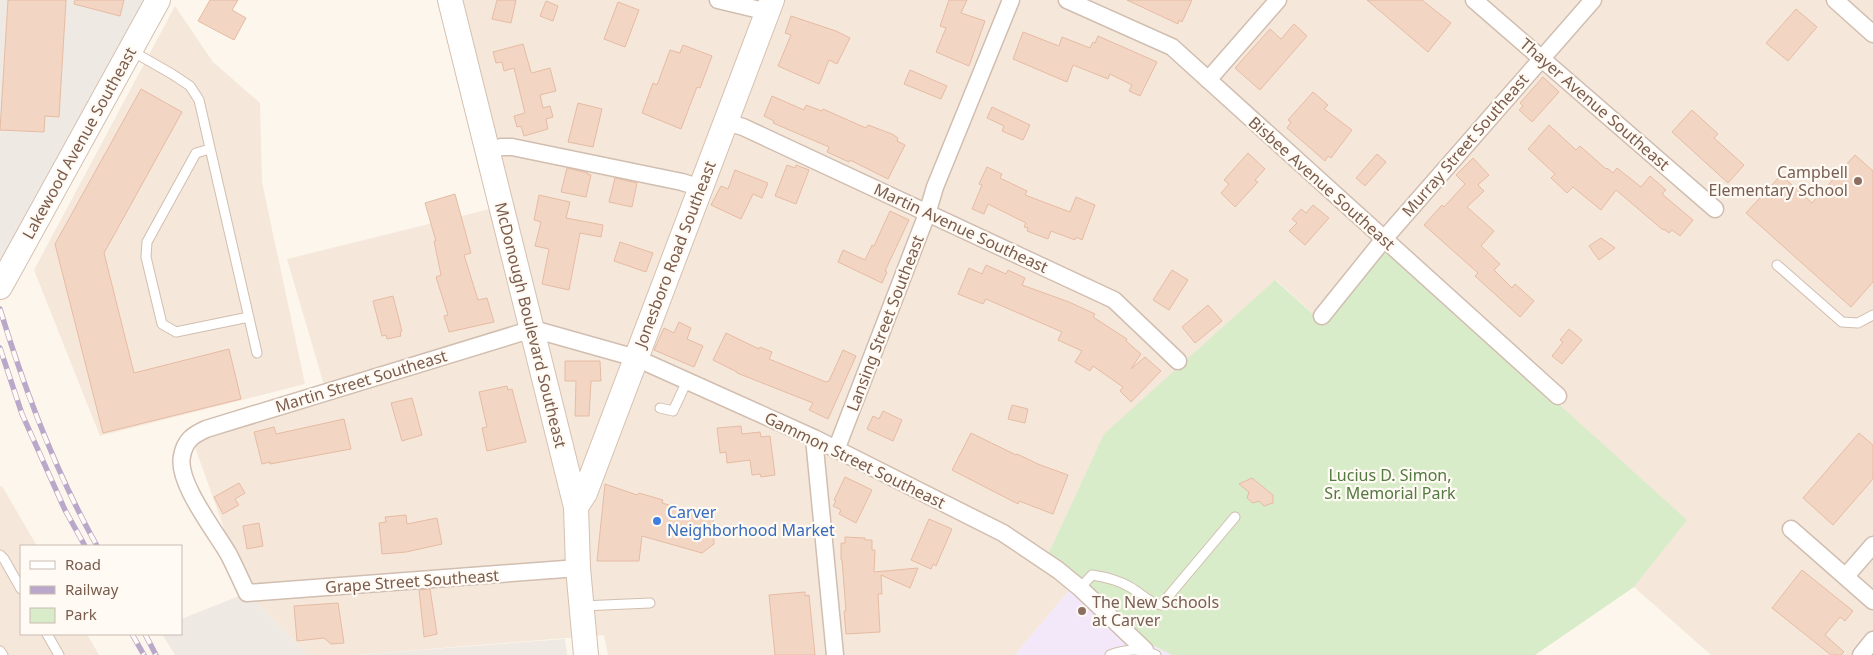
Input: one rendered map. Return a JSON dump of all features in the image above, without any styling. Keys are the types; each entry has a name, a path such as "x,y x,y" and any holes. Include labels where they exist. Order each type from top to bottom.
{"main road":[{"name":"Lakewood Avenue Southeast","path":"0,287 158,0"},
{"name":"McDonough Boulevard Southeast","path":"450,0 576,507 578,568 586,655"},
{"name":"Jonesboro Road Southeast","path":"576,507 585,493 770,6"}],"street":[{"path":"718,0 770,6"},
{"name":"Lansing Street Southeast","path":"836,450 928,214 936,187 1011,0"},
{"name":"Bisbee Avenue Southeast","path":"1067,0 1172,47 1558,396"},
{"path":"1208,80 1278,0"},
{"name":"Thayer Avenue Southeast","path":"1474,0 1715,209"},
{"name":"Murray Street Southeast","path":"1322,316 1384,239 1592,0"},
{"path":"1835,0 1873,34"},
{"name":"Martin Avenue Southeast","path":"726,122 743,127 1114,300 1178,361"},
{"path":"488,152 501,147 512,147 682,182 701,188"},
{"name":"Gammon Street Southeast","path":"532,328 636,358 814,438 1003,533 1058,570 1150,653"},
{"name":"Martin Street Southeast","path":"247,593 229,555 191,493 184,476 181,457 191,436 206,429 532,328"},
{"path":"814,438 835,655"},
{"path":"1791,529 1873,601"},
{"path":"1846,576 1873,545"},
{"name":"Grape Street Southeast","path":"247,593 578,568"},
{"path":"1861,655 1873,640"}],"lane":[{"path":"130,50 190,86 199,100 257,353"},
{"path":"210,149 196,153 147,242 146,258 162,324 176,332 249,316"},
{"path":"1777,265 1842,322 1858,323 1873,315"},
{"path":"660,408 673,411 687,381"},
{"path":"1080,588 1092,575 1109,578 1131,588 1154,604 1161,605 1235,517"},
{"path":"0,555 20,587"},
{"path":"582,606 650,603"},
{"path":"48,635 60,655"},
{"path":"1110,655 1123,650 1150,653"},
{"path":"0,651 3,655"}],"shaded area":[{"path":"0,0 158,0 0,288"},
{"path":"448,0 1873,0 1873,655 1711,655 1634,587 1686,520 1325,325 1276,280 1078,580 1015,655 608,655 604,635 356,655 308,655 247,593 191,436 326,392 287,259 502,206"},
{"path":"175,6 213,62 260,103 262,182 305,384 100,436 34,270"},
{"path":"2,486 36,545 20,545 20,635 88,635 99,655 0,655 0,487"},
{"name":"The New Schools at Carver","path":"1078,580 1148,643 1172,655 1015,655"},
{"path":"247,593 308,655 175,655 163,635 182,635 182,619"},
{"path":"565,639 567,655 356,655"}],"green space":[{"name":"Lucius D. Simon, Sr. Memorial Park","path":"1385,247 1687,520 1634,587 1535,655 1172,655 1148,643 1047,557 1104,434 1275,280 1325,325"}],"building":[{"path":"8,0 66,0 59,117 45,116 44,132 0,130"},
{"path":"75,0 124,0 120,16 74,4"},
{"path":"210,0 238,0 232,10 246,18 234,40 198,21"},
{"path":"497,0 516,0 511,23 492,19"},
{"path":"949,0 967,0 961,13 985,21 969,66 936,52 946,28 940,26"},
{"path":"1127,0 1192,0 1182,22 1179,20 1178,24"},
{"path":"1367,0 1422,0 1451,23 1428,52"},
{"path":"546,1 558,6 553,21 540,16"},
{"path":"618,2 639,10 625,47 604,39"},
{"path":"1796,9 1817,27 1788,61 1766,43"},
{"path":"791,16 836,31 850,38 837,64 829,60 819,84 778,66 791,35 785,33"},
{"path":"1294,24 1307,36 1260,90 1235,68 1270,29 1281,39"},
{"path":"1023,32 1059,46 1062,37 1090,48 1098,36 1157,62 1140,96 1129,91 1132,85 1110,74 1108,79 1073,65 1067,82 1013,59"},
{"path":"523,44 531,72 550,68 556,91 540,95 543,108 550,106 553,117 546,119 548,129 524,136 521,126 517,127 514,116 525,113 514,68 504,71 502,62 496,63 493,52"},
{"path":"683,45 712,56 700,88 697,87 681,129 642,113 653,83 657,85 670,50 680,53"},
{"path":"910,70 947,86 941,99 904,84"},
{"path":"1543,77 1559,92 1532,122 1519,110 1523,106 1520,103"},
{"path":"141,89 182,112 104,253 134,373 229,349 241,399 103,433 55,244"},
{"path":"1313,92 1328,105 1324,109 1352,130 1331,158 1328,156 1325,161 1287,128 1291,122 1288,120"},
{"path":"772,96 804,110 806,105 822,111 823,109 866,128 868,125 898,138 897,141 905,145 888,179 850,160 849,162 827,152 829,147 773,123 774,121 764,116"},
{"path":"578,103 602,109 593,147 568,142"},
{"path":"992,107 1030,125 1023,140 1002,131 1004,126 987,118"},
{"path":"1692,110 1718,134 1714,138 1744,165 1728,183 1672,132"},
{"path":"1549,125 1576,150 1580,146 1613,173 1617,168 1641,187 1650,176 1666,190 1662,194 1693,220 1680,236 1672,230 1669,233 1663,230 1616,190 1601,210 1573,187 1567,193 1551,178 1555,174 1528,149"},
{"path":"1248,153 1265,169 1255,180 1258,182 1235,207 1221,193 1229,184 1224,180"},
{"path":"1377,154 1386,162 1365,186 1356,178"},
{"path":"1855,155 1873,171 1873,282 1851,307 1746,213 1781,175 1812,203"},
{"path":"1473,158 1489,175 1478,185 1484,191 1467,207 1494,231 1481,246 1500,264 1494,270 1512,288 1515,284 1534,301 1520,317 1475,276 1478,273 1424,225 1465,184 1456,175"},
{"path":"787,165 795,168 796,165 809,170 796,204 775,196"},
{"path":"987,167 1002,174 1000,178 1027,191 1025,195 1070,212 1076,197 1095,205 1082,240 1076,237 1075,240 1051,231 1048,239 1027,231 1028,228 1024,227 1026,223 988,204 984,214 972,209 982,185 979,184"},
{"path":"567,168 591,175 586,197 561,192"},
{"path":"735,170 768,183 762,198 753,194 741,219 711,205 721,186 728,189"},
{"path":"615,178 637,183 632,207 609,202"},
{"path":"455,194 471,253 464,255 478,300 487,298 494,322 449,332 444,316 448,315 436,277 441,275 434,241 436,241 425,203"},
{"path":"539,195 570,202 566,218 603,225 601,237 580,233 569,290 542,284 549,249 535,246 541,222 534,220"},
{"path":"1313,205 1329,218 1305,245 1289,231 1297,223 1292,219 1301,209 1306,213"},
{"path":"890,211 909,220 885,271 887,272 882,283 838,262 843,250 865,260 872,245 874,246"},
{"path":"1601,238 1615,248 1599,260 1589,246"},
{"path":"620,242 653,253 646,272 614,261"},
{"path":"986,265 1006,274 1008,270 1025,278 1022,285 1069,302 1095,314 1093,317 1127,339 1126,341 1141,354 1131,369 1145,357 1161,371 1131,402 1120,391 1123,387 1093,366 1090,371 1075,362 1082,351 1058,340 1062,332 986,299 983,304 958,294 969,268 982,274"},
{"path":"1172,270 1188,280 1169,310 1153,300"},
{"path":"393,296 402,331 400,332 401,336 387,339 386,335 382,336 373,301"},
{"path":"1208,305 1222,321 1195,343 1182,327"},
{"path":"679,322 691,328 687,339 703,346 694,367 654,350 664,328 674,333"},
{"path":"1569,329 1582,340 1562,364 1552,356 1563,342 1560,340"},
{"path":"726,333 759,349 760,347 772,352 769,359 826,382 829,381 843,350 856,356 828,419 809,410 813,403 737,373 713,360"},
{"path":"565,361 600,361 601,381 591,381 589,416 575,416 576,381 565,381"},
{"path":"507,386 508,390 512,389 526,442 487,451 482,428 487,427 479,392"},
{"path":"412,398 422,435 402,441 391,403"},
{"path":"1012,405 1028,409 1025,423 1008,419"},
{"path":"883,411 902,420 893,441 867,429 873,416 879,419"},
{"path":"344,419 351,449 262,464 254,432 274,427 276,434"},
{"path":"741,426 742,434 760,432 761,437 770,436 775,475 761,477 760,474 752,475 750,460 727,463 726,452 720,453 717,428"},
{"path":"971,433 1016,455 1068,475 1053,514 1019,501 1018,504 952,470"},
{"path":"1859,433 1873,445 1873,479 1833,525 1803,498"},
{"path":"845,477 872,490 856,523 839,514 841,510 833,506"},
{"path":"1252,478 1273,495 1273,503 1264,506 1259,501 1253,503 1247,498 1249,492 1239,484"},
{"path":"239,483 245,493 235,499 239,505 223,514 214,497"},
{"name":"Carver Neighborhood Market","path":"605,484 637,495 639,493 663,500 662,503 713,518 714,544 702,553 642,536 639,561 597,561"},
{"path":"406,515 407,524 437,518 442,544 406,552 382,554 379,523 386,522 385,517"},
{"path":"929,519 952,529 936,566 933,564 931,569 911,560"},
{"path":"259,523 263,546 247,549 243,526"},
{"path":"845,537 872,540 872,550 875,550 874,572 918,568 910,588 881,575 882,594 878,594 880,632 846,634 844,611 846,611 841,560 841,543 845,543"},
{"path":"1802,570 1853,611 1845,621 1840,617 1825,635 1844,652 1841,655 1831,655 1772,608"},
{"path":"430,589 437,634 424,637 419,590"},
{"path":"805,592 805,596 809,595 815,655 775,655 769,595"},
{"path":"338,603 344,643 331,644 324,638 297,641 294,606"}],"railway":[{"path":"0,309 20,370 54,460 96,545"},
{"path":"0,348 22,414 65,510 84,545"},
{"path":"133,635 144,655"},
{"path":"146,635 156,655"}],"place":[{"name":"Campbell Elementary School","path":"1858,181"},
{"name":"Carver Neighborhood Market","path":"657,521"},
{"name":"The New Schools at Carver","path":"1082,611"}]}
